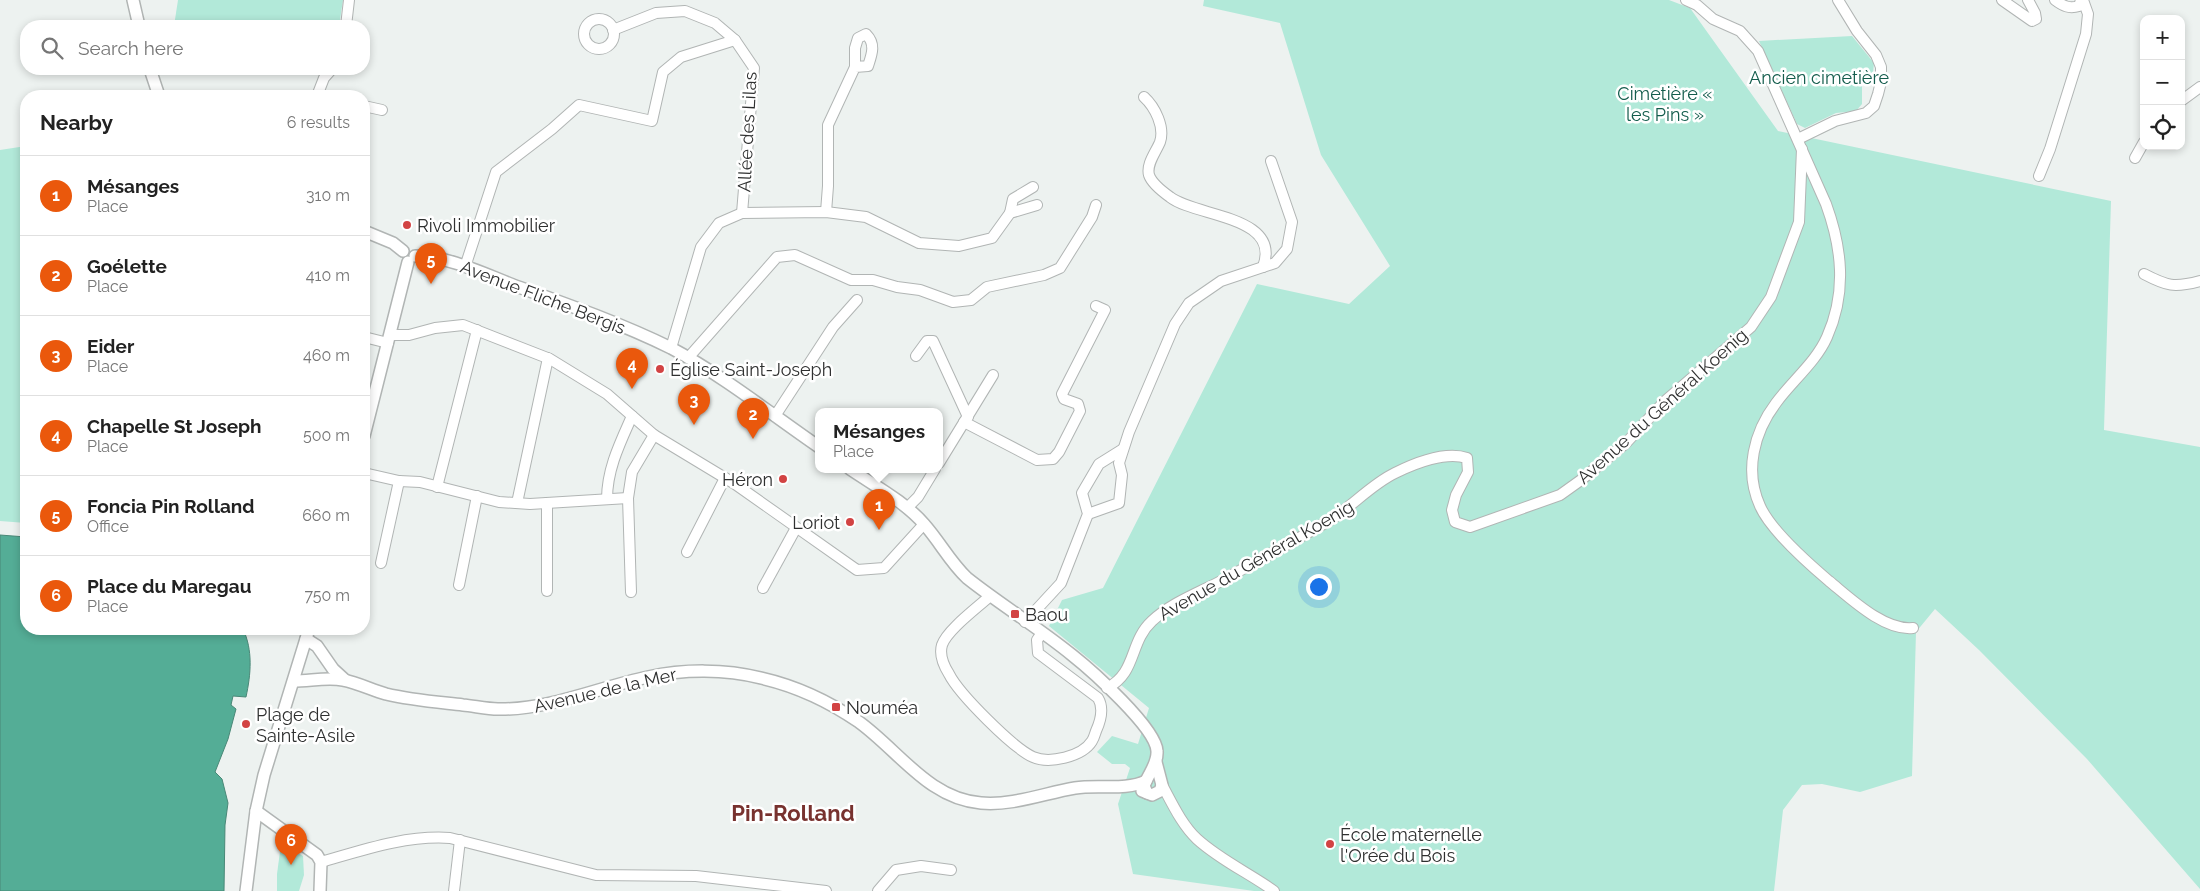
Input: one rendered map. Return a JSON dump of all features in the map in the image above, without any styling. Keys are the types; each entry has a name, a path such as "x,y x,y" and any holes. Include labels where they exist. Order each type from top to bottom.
{"street":[{"path":"133,0 138,20"},
{"path":"347,20 349,0"},
{"path":"1686,0 1713,19 1740,31 1753,43 1800,144 1835,230 1842,272 1840,293 1828,336 1822,347 1775,404 1761,428 1752,456 1755,490 1760,506 1774,526 1823,576 1849,598 1880,619 1901,628 1913,628"},
{"path":"1800,144 1835,122 1866,113 1874,106 1878,94 1881,82 1881,67 1876,55 1856,31 1838,0"},
{"path":"2002,0 2032,21 2036,18 2028,0"},
{"path":"2055,0 2063,6 2072,8 2079,6 2082,0"},
{"path":"2039,176 2050,149 2082,52 2088,22 2087,8 2082,0"},
{"name":"Allée des Lilas","path":"614,30 656,12 686,11 715,23 735,40 754,68 742,213"},
{"path":"465,267 496,172 552,129 579,105 652,120 663,72 681,57 735,40"},
{"path":"826,212 828,125 854,67"},
{"path":"152,75 157,90"},
{"path":"319,90 327,75"},
{"path":"2185,98 2200,87"},
{"path":"1144,97 1155,111 1160,131 1160,141 1148,170 1150,177 1176,202 1222,215 1251,228 1262,240 1266,248 1263,267"},
{"path":"370,107 382,110"},
{"name":"Avenue du Général Koenig","path":"1107,688 1122,678 1135,646 1151,621 1181,600 1329,521 1393,474 1415,464 1458,455 1467,458 1468,472 1456,495 1452,510 1454,522 1470,527 1560,495 1581,480 1626,443 1665,401 1750,327 1766,304 1779,277 1799,222 1800,144"},
{"path":"2135,158 2140,149"},
{"path":"1088,514 1119,503 1122,475 1119,463 1123,450 1175,324 1189,303 1221,281 1275,263 1287,249 1292,222 1270,161"},
{"path":"671,348 701,247 719,223 742,213 826,212 866,217 919,243 959,246 992,238 1010,213 1013,199 1034,188"},
{"path":"1010,213 1038,205"},
{"path":"688,358 777,257 795,255 851,280 873,280 897,287 920,290 953,302 972,300 987,287 1044,275 1060,268 1092,217 1096,205"},
{"path":"370,233 393,243 403,251 402,257 412,259 370,413"},
{"name":"Avenue Fliche Bergis","path":"412,259 427,256 465,267 615,323 671,348 815,444"},
{"path":"2144,274 2163,284 2172,286 2200,281"},
{"path":"775,416 833,327 857,300"},
{"path":"916,356 928,342 933,341 966,420 1037,460 1053,459 1059,452 1080,411 1078,404 1064,399 1062,394 1105,310 1096,306"},
{"path":"370,337 389,339 435,328 463,325 548,358 607,394 654,435 725,478 857,570 884,568 924,524"},
{"path":"437,487 477,330"},
{"path":"517,503 548,358"},
{"path":"943,457 993,375"},
{"path":"607,499 607,482 632,416"},
{"path":"632,592 628,498 632,472 654,435"},
{"path":"1025,622 1061,583 1088,514 1082,493 1099,464 1123,450"},
{"path":"856,473 907,508 924,524 954,565 990,596 1072,655 1143,724 1156,745 1158,752 1154,781 1160,791 1150,794"},
{"path":"907,508 918,497 933,473"},
{"path":"370,474 399,481 420,482 499,502 547,503 628,498"},
{"path":"687,552 725,478"},
{"path":"381,563 399,481"},
{"path":"459,585 477,496"},
{"path":"547,503 547,591"},
{"path":"763,588 796,528"},
{"path":"990,596 950,634 942,645 943,664 959,688 991,722 1025,753 1035,758 1050,759 1067,756 1082,750 1092,742 1102,709 1098,698 1038,652 1036,640 1042,633"},
{"path":"246,891 256,811 264,775 308,635"},
{"name":"Avenue de la Mer","path":"309,635 333,669 345,680"},
{"name":"Avenue de la Mer","path":"294,681 345,680 387,694 497,710 527,708 649,676 684,672 728,673 786,685 836,707 880,739 931,785 946,794 964,800 981,803 999,803 1096,785 1128,786 1154,781"},
{"path":"1154,781 1144,786 1150,794 1174,808"},
{"path":"1154,781 1196,838 1237,869 1274,891"},
{"name":"Avenue de la Mer","path":"1128,786 1150,794"},
{"path":"256,811 312,849 321,862 320,891"},
{"path":"321,862 404,840 432,836 460,840 596,875 696,876 826,891"},
{"path":"454,891 460,840"},
{"path":"878,891 896,870 922,866 951,870"}],"green space":[{"path":"178,0 343,0 340,20 175,20"},
{"name":"Cimetière « les Pins »","path":"1204,0 1669,0 1690,8 1778,131 2111,201 2104,430 2200,447 2200,889 2087,759 1979,650 1935,609 1916,632 1912,776 1860,792 1822,784 1802,785 1783,810 1774,891 1254,891 1133,874 1118,804 1130,768 1125,764 1112,764 1097,752 1112,736 1138,744 1149,708 1049,626 1062,600 1103,588 1257,284 1349,304 1390,266 1321,155 1280,23 1203,6"},
{"name":"Ancien cimetière","path":"1852,36 1874,63 1873,73 1862,74 1862,104 1856,111 1836,113 1805,128 1797,124 1759,41"},
{"path":"20,147 20,523 0,521 0,150"},
{"path":"281,844 303,856 304,875 299,891 277,891"}],"shaded area":[{"path":"0,535 20,537 20,635 245,635 250,654 250,671 246,697 233,696 231,705 236,709 228,739 215,772 222,779 228,803 225,825 224,891 0,891"}],"place":[{"name":"Rivoli Immobilier","path":"407,225"},
{"name":"Foncia Pin Rolland","path":"431,284"},
{"name":"Église Saint-Joseph","path":"660,369"},
{"name":"Chapelle St Joseph","path":"632,389"},
{"name":"Eider","path":"694,425"},
{"name":"Goélette","path":"753,439"},
{"name":"Héron","path":"783,479"},
{"name":"Loriot","path":"850,522"},
{"name":"Mésanges","path":"879,530"},
{"name":"Baou","path":"1015,614"},
{"name":"Nouméa","path":"836,707"},
{"name":"Plage de Sainte-Asile","path":"246,724"},
{"name":"École maternelle l'Orée du Bois","path":"1330,844"},
{"name":"Place du Maregau","path":"291,865"}],"district":[{"name":"Pin-Rolland","path":"793,813"}]}
